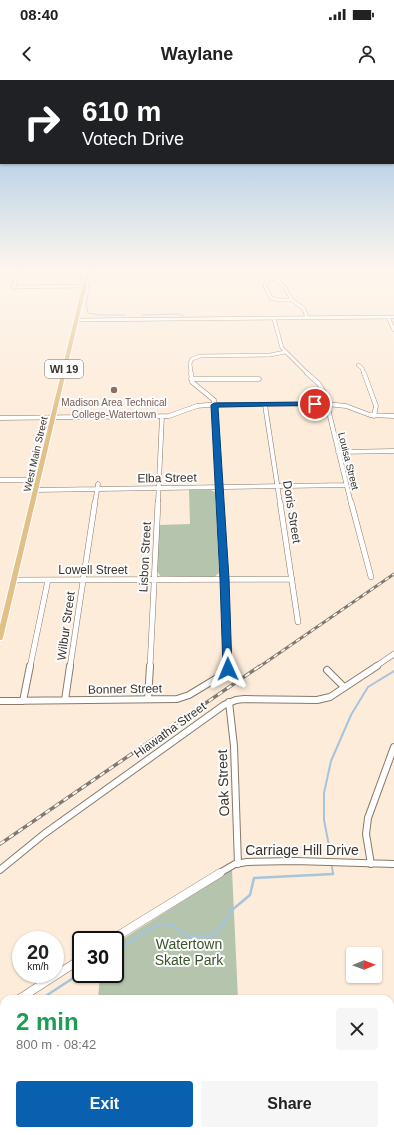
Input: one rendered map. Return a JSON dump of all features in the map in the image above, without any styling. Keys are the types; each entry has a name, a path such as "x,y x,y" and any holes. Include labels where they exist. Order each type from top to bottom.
{"main road":[{"name":"West Main Street","path":"0,638 76,320"}],"street":[{"name":"Louisa Street","path":"274,320 280,346 319,384 324,392 346,485 371,577"},
{"path":"389,320 394,330"},
{"path":"224,579 214,405 212,398 196,386 191,380 191,361 196,357 275,354 285,352"},
{"path":"358,365 362,368 375,402 376,406 374,416"},
{"path":"191,380 259,379"},
{"path":"0,418 173,416 197,406 265,404 326,404 346,406 364,414 374,416 394,416"},
{"name":"Doris Street","path":"265,404 298,622"},
{"name":"Lisbon Street","path":"148,699 162,416"},
{"path":"338,452 394,451"},
{"path":"0,480 38,480"},
{"name":"Elba Street","path":"36,490 98,487 158,488 346,485"},
{"name":"Wilbur Street","path":"65,700 98,487"},
{"name":"Bonner Street","path":"0,701 177,699 189,695 227,672 228,656 224,579"},
{"name":"Lowell Street","path":"14,580 292,579"},
{"path":"23,701 48,580"},
{"name":"Hiawatha Street","path":"0,870 44,834 229,702 244,699 317,700 333,696 394,654"},
{"path":"326,670 344,687"},
{"name":"Oak Street","path":"229,702 234,746 238,864"},
{"path":"371,864 366,834 368,818 394,747"},
{"name":"Carriage Hill Drive","path":"124,932 224,870 238,864 295,861 394,864"},
{"path":"25,995 72,965"}],"green space":[{"path":"189,490 211,490 215,492 219,573 214,577 160,576 157,570 159,525 190,524"},
{"name":"Watertown Skate Park","path":"232,870 238,995 98,995 99,983 124,983 124,938"}],"waterway":[{"path":"331,856 324,820 324,793 331,761 351,715 368,687 394,671"},
{"path":"332,867 333,874"},
{"path":"124,945 157,925 166,924 174,926 186,935 198,937 213,935 220,929 232,910 250,895 254,878 333,874"},
{"path":"47,995 72,979"}],"railway":[{"path":"259,667 394,574"},
{"path":"0,844 260,666"}],"place":[{"name":"Madison Area Technical College-Watertown","path":"114,390"}],"route":[{"path":"228,669 214,405 315,404"}]}
